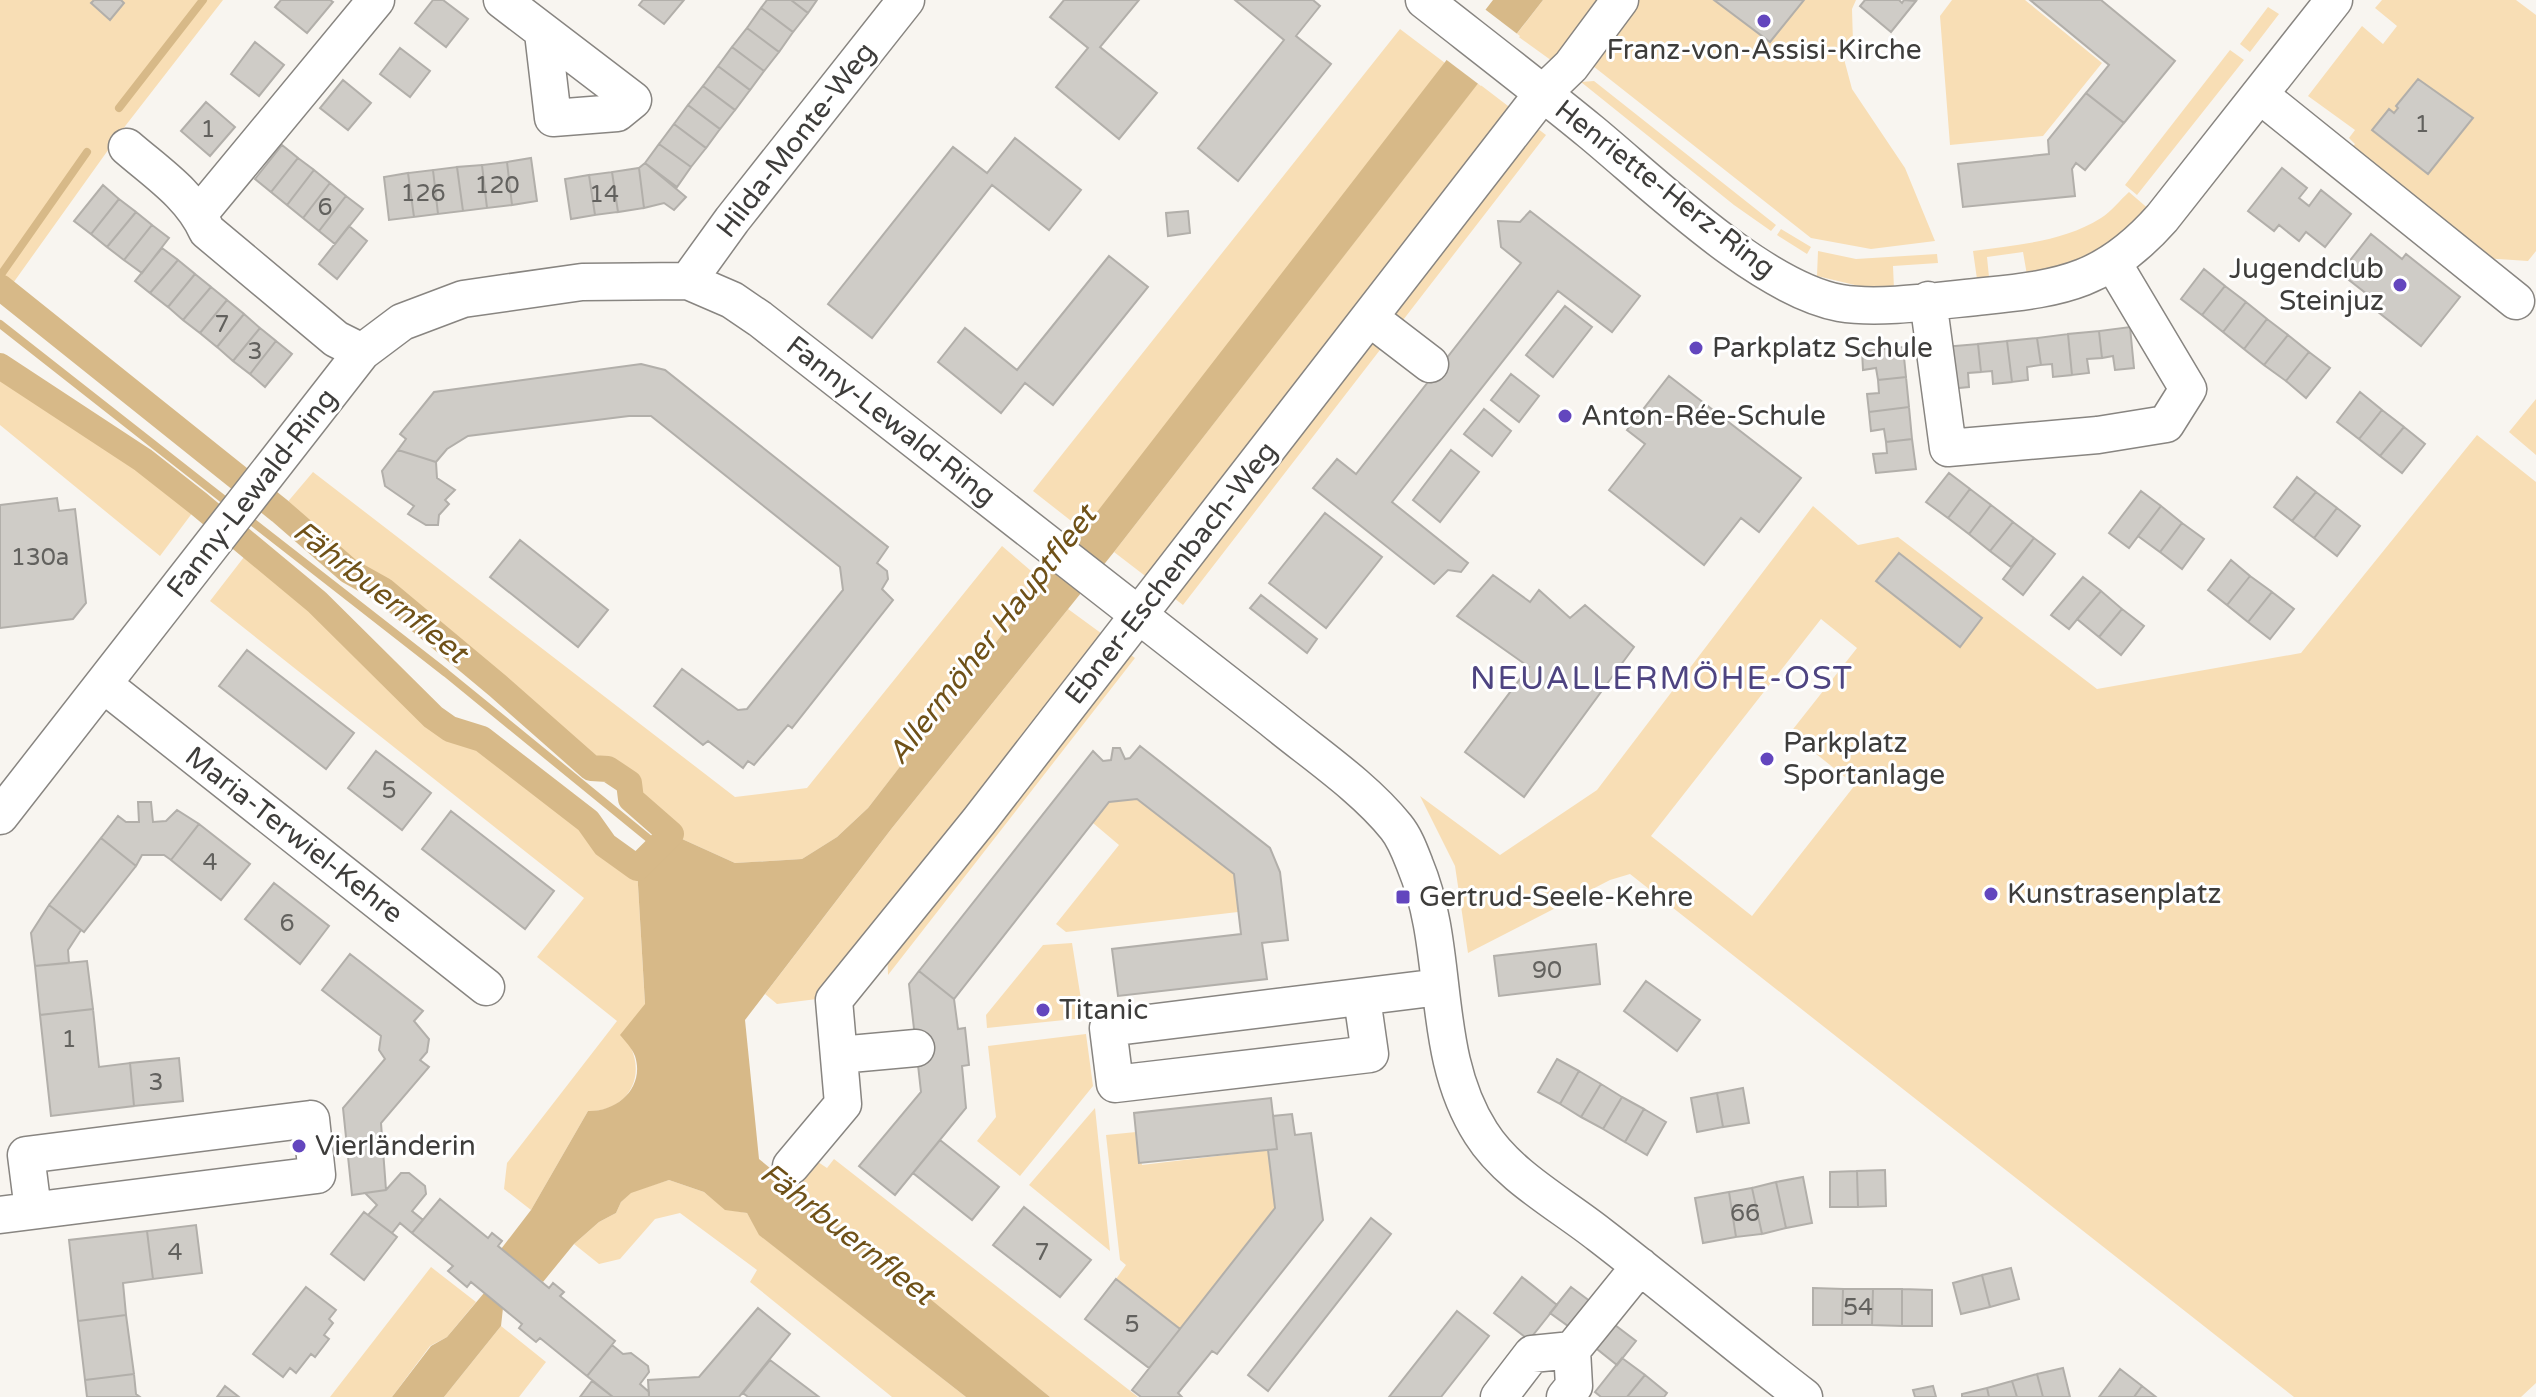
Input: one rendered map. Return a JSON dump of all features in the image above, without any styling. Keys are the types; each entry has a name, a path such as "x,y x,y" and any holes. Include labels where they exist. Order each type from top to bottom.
{"street":[{"path":"199,214 376,0"},
{"path":"502,0 543,33"},
{"name":"Hilda-Monte-Weg","path":"688,281 741,208 906,0"},
{"name":"Ebner-Eschenbach-Weg","path":"791,1166 843,1104 834,1000 946,863 1370,318 1536,87 1571,66 1620,0"},
{"name":"Henriette-Herz-Ring","path":"1436,9 1723,241 1767,272 1804,291 1839,303 1878,305 2029,292 2072,283 2113,263 2139,244 2162,218 2334,0"},
{"path":"2260,95 2516,301"},
{"path":"127,147 180,192 199,214 207,231 336,339 362,352"},
{"path":"1928,300 1948,448 2098,435 2166,424 2188,389 2113,263"},
{"name":"Fanny-Lewald-Ring","path":"0,816 362,352 402,322 463,299 582,282 688,281 732,300 760,319 1355,787 1396,827 1422,882 1436,947 1456,1083 1482,1137 1517,1172 1804,1397"},
{"path":"1370,318 1430,364"},
{"name":"Maria-Terwiel-Kehre","path":"103,684 486,987"},
{"path":"1362,998 1370,1054 1115,1084 1108,1028 1440,987"},
{"path":"839,1055 916,1048"},
{"path":"311,1119 317,1175 17,1213 26,1155 311,1119"},
{"path":"1565,1397 1574,1386 1572,1350 1640,1266"},
{"path":"1499,1397 1532,1354 1572,1350"}],"shaded area":[{"path":"0,0 223,0 126,125 6,293 0,287"},
{"path":"1543,0 1714,0 1770,42 1804,0 1856,0 1852,9 1853,43 1840,44 1852,89 1905,168 1935,241 1871,249 1811,238 1574,51 1559,66 1516,35"},
{"path":"1952,0 2025,0 2102,63 2043,136 1950,145 1940,16"},
{"path":"2382,0 2516,0 2536,15 2536,251 2528,261 2483,258 2349,151 2355,144 2349,138 2355,130 2308,96 2362,26 2383,44 2397,26 2375,8"},
{"path":"2268,7 2279,14 2250,52 2240,44"},
{"path":"1400,29 1445,63 1084,531 1033,491"},
{"path":"2230,50 2244,60 2137,195 2125,185"},
{"path":"1594,81 1776,225 1771,231 1734,205 1581,82"},
{"path":"1478,83 1546,135 1183,605 1114,552"},
{"path":"2129,192 2151,211 2094,255 2027,275 2023,252 1987,257 1989,277 1977,279 1973,251 2039,241 2071,232 2105,215"},
{"path":"1781,229 1811,247 1807,254 1777,235"},
{"path":"1818,251 1856,259 1937,254 1938,263 1893,266 1894,289 1859,286 1817,276"},
{"path":"0,366 143,460 199,504 160,556 0,425"},
{"path":"2536,399 2536,455 2509,432"},
{"path":"2477,435 2536,482 2536,1383 2521,1397 2294,1397 1630,874 1610,880 1468,953 1455,866 1420,796 1500,855 1597,790 1813,506 1858,545 1898,537 2097,689 2301,653","holes":["1821,619 1857,648 1790,733 1855,785 1752,916 1651,836"]},
{"path":"313,472 735,797 807,788 1002,546 1044,582 868,808 837,837 802,859 735,863 671,834 631,799 628,783 608,769 591,768 383,590 349,571 280,511"},
{"path":"251,548 317,602 433,717 450,729 482,739 588,821 605,845 637,868 645,1005 631,1048 636,1072 633,1083 629,1092 612,1106 588,1111 531,1210 504,1189 507,1163 617,1021 537,957 584,898 210,601"},
{"path":"1068,609 1135,658 888,975 887,946 825,998 777,1004 765,994 892,828"},
{"path":"1137,799 1234,874 1238,912 1066,932 1056,924 1119,845 1093,823 1109,802"},
{"path":"1072,943 1084,1018 987,1028 986,1015 1043,945"},
{"path":"1086,1034 1093,1086 1020,1176 977,1141 996,1117 988,1046"},
{"path":"1095,1108 1110,1251 1029,1185"},
{"path":"1136,1132 1142,1165 1268,1150 1275,1208 1180,1329 1116,1279 1126,1265 1120,1260 1106,1135"},
{"path":"809,1156 827,1168 834,1159 1138,1397 1050,1397 794,1190 788,1182"},
{"path":"669,1180 704,1192 725,1209 747,1213 760,1235 966,1397 892,1397 750,1282 757,1270 680,1213 655,1219 620,1259 599,1264 574,1244 599,1222 616,1213 631,1192"},
{"path":"431,1267 476,1302 447,1337 430,1346 392,1397 330,1397"},
{"path":"501,1326 546,1362 519,1397 444,1397"}],"water":[{"path":"1493,0 1543,0 1114,552 892,828 745,1020 759,1159 1050,1397 966,1397 759,1235 747,1213 725,1210 704,1192 669,1180 631,1193 621,1202 616,1213 599,1222 574,1244 543,1282 501,1249 531,1210 588,1111 619,1102 636,1078 635,1056 620,1035 645,1004 637,868 671,834 735,863 802,859 837,837 868,808"},
{"path":"484,1293 503,1308 501,1326 444,1397 392,1397 431,1346 447,1337"}],"pier":[{"path":"1482,7 1520,36 1481,86 1444,58"}],"building":[{"path":"94,0 121,0 124,3 110,20 91,3"},
{"path":"281,0 333,2 307,33 275,7"},
{"path":"433,0 443,0 468,19 446,47 415,23"},
{"path":"643,0 684,0 664,24 639,5"},
{"path":"767,0 791,0 808,13 793,32 761,8"},
{"path":"791,0 817,0 808,13"},
{"path":"1064,0 1139,0 1100,47 1157,93 1119,139 1056,87 1088,48 1050,17"},
{"path":"1235,0 1313,0 1320,6 1296,36 1331,64 1238,181 1198,148 1284,40"},
{"name":"Franz-von-Assisi-Kirche","path":"1714,0 1804,0 1770,42"},
{"path":"1865,0 1916,1 1891,32 1860,6"},
{"path":"2030,0 2101,0 2175,61 2124,123 2086,93 2109,65"},
{"path":"761,8 793,32 779,52 747,28"},
{"path":"747,28 779,52 764,71 732,47"},
{"path":"255,42 284,65 259,96 231,74"},
{"path":"732,47 764,71 750,90 718,66"},
{"path":"400,48 430,71 410,97 380,74"},
{"path":"718,66 750,90 735,110 703,86"},
{"path":"2418,79 2473,118 2428,174 2372,130 2389,109 2394,113 2398,108 2396,106"},
{"path":"343,80 371,103 348,130 320,108"},
{"path":"703,86 735,110 720,129 688,105"},
{"path":"2086,93 2124,123 2085,170 2076,163 2072,169 2075,196 1963,207 1958,164 2049,154 2048,140"},
{"path":"206,102 235,127 210,156 181,131"},
{"path":"688,105 720,129 706,148 674,124"},
{"path":"674,124 706,148 691,167 659,144"},
{"path":"1015,138 1081,190 1049,230 992,185 872,338 828,304 953,147 987,173"},
{"path":"659,144 691,167 677,187 645,163"},
{"path":"282,145 298,158 271,192 255,179"},
{"path":"298,158 314,170 287,205 271,192"},
{"path":"531,158 537,201 512,205 507,162"},
{"path":"507,162 512,205 487,208 482,165"},
{"path":"645,163 686,197 674,210 664,203 644,208 639,168"},
{"path":"482,165 487,208 463,211 457,167"},
{"path":"457,167 463,211 438,214 433,170"},
{"path":"639,168 644,208 618,212 612,172"},
{"path":"2282,168 2307,188 2299,198 2309,206 2321,190 2351,214 2325,247 2306,232 2299,241 2279,225 2274,231 2248,211"},
{"path":"314,170 330,183 303,218 287,205"},
{"path":"433,170 438,214 414,217 408,173"},
{"path":"612,172 618,212 595,215 589,175"},
{"path":"408,173 414,217 389,220 384,177"},
{"path":"589,175 595,215 571,219 565,179"},
{"path":"330,183 346,196 319,231 303,218"},
{"path":"103,185 119,199 91,234 74,221"},
{"path":"346,196 363,209 335,244 319,231"},
{"path":"119,199 136,212 107,247 91,234"},
{"path":"1188,211 1190,233 1168,236 1166,213"},
{"path":"1530,211 1640,296 1612,332 1558,291 1392,502 1468,563 1461,572 1448,570 1434,584 1313,488 1337,459 1356,474 1521,263 1501,247 1498,221 1520,222"},
{"path":"136,212 152,225 124,260 107,247"},
{"path":"152,225 169,238 142,273 124,260"},
{"path":"349,226 367,241 337,279 319,264"},
{"name":"Jugendclub Steinjuz","path":"2371,234 2402,259 2406,254 2460,297 2421,346 2368,304 2372,298 2340,273"},
{"path":"162,248 178,260 150,293 135,281"},
{"path":"1109,256 1148,287 1053,405 1025,383 1001,413 938,362 965,328 1017,370"},
{"path":"178,260 195,274 168,307 150,293"},
{"path":"2204,269 2225,286 2202,315 2181,299"},
{"path":"195,274 211,287 183,320 168,307"},
{"path":"2225,286 2246,302 2223,332 2202,315"},
{"path":"211,287 227,300 200,333 183,320"},
{"path":"227,300 244,314 217,347 200,333"},
{"path":"2246,302 2267,319 2244,349 2223,332"},
{"path":"1565,306 1592,327 1553,377 1526,355"},
{"path":"244,314 260,328 233,361 217,347"},
{"path":"2267,319 2288,335 2264,365 2244,349"},
{"path":"2130,327 2134,368 2115,370 2113,356 2102,358 2099,331"},
{"path":"260,328 276,341 250,374 233,361"},
{"path":"2099,331 2102,358 2087,359 2089,373 2072,375 2068,334"},
{"path":"2068,334 2072,375 2053,377 2052,364 2041,365 2037,338"},
{"path":"2288,335 2309,352 2286,381 2264,365"},
{"path":"2037,338 2041,365 2027,367 2028,380 2012,382 2007,341"},
{"path":"276,341 292,354 265,387 250,374"},
{"path":"2007,341 2012,382 1993,384 1992,371 1981,372 1978,344"},
{"path":"1978,344 1981,372 1968,373 1969,387 1949,389 1944,347"},
{"path":"1903,347 1906,377 1878,380 1876,368 1863,370 1862,351"},
{"path":"2309,352 2330,368 2306,398 2286,381"},
{"path":"641,364 665,370 888,547 877,563 887,571 888,579 882,589 893,600 792,728 788,725 754,765 748,761 743,768 708,741 703,745 654,706 682,669 738,710 747,709 843,590 840,567 651,416 468,436 447,449 436,462 398,450 406,439 400,434 434,392"},
{"path":"1511,374 1539,396 1519,422 1491,400"},
{"path":"1669,376 1801,478 1759,532 1741,518 1704,565 1609,490 1645,444 1627,430"},
{"path":"1906,377 1909,407 1869,412 1867,394 1879,393 1878,380"},
{"path":"2360,392 2382,410 2359,439 2337,422"},
{"path":"1909,407 1912,439 1886,442 1884,429 1871,431 1869,412"},
{"path":"1484,409 1511,431 1492,456 1464,434"},
{"path":"2382,410 2404,427 2380,456 2359,439"},
{"path":"2404,427 2425,444 2402,473 2380,456"},
{"path":"1912,439 1916,469 1876,473 1873,454 1887,453 1886,442"},
{"path":"398,450 436,462 437,478 455,490 445,500 449,504 439,515 438,525 426,525 408,514 414,506 385,486 382,471"},
{"path":"1451,450 1479,472 1440,522 1413,500"},
{"path":"1949,473 1970,489 1948,518 1926,502"},
{"path":"2297,477 2316,492 2292,521 2274,507"},
{"path":"1970,489 1991,505 1969,534 1948,518"},
{"path":"2141,491 2161,506 2129,548 2109,533"},
{"path":"2316,492 2337,508 2314,538 2292,521"},
{"path":"57,498 59,511 75,509 86,603 73,619 0,628 0,505"},
{"path":"1991,505 2013,522 1990,551 1969,534"},
{"path":"2161,506 2182,523 2160,552 2138,536"},
{"path":"2337,508 2360,526 2337,556 2314,538"},
{"path":"1325,513 1382,557 1326,628 1269,583"},
{"path":"2013,522 2034,538 2011,567 1990,551"},
{"path":"2182,523 2204,539 2182,569 2160,552"},
{"path":"2034,538 2055,554 2023,595 2003,579"},
{"path":"520,540 608,610 578,647 490,577"},
{"path":"1899,553 1982,618 1960,647 1876,581"},
{"path":"2231,560 2250,576 2227,605 2208,590"},
{"path":"1493,575 1530,602 1539,590 1570,618 1585,605 1634,647 1524,797 1465,752 1529,667 1457,616"},
{"path":"2250,576 2272,592 2248,622 2227,605"},
{"path":"2083,577 2101,591 2069,629 2051,615"},
{"path":"2101,591 2122,609 2099,637 2077,619"},
{"path":"2272,592 2294,609 2270,639 2248,622"},
{"path":"1261,595 1317,639 1307,653 1250,608"},
{"path":"2122,609 2144,626 2121,655 2099,637"},
{"path":"247,650 354,733 326,769 219,686"},
{"path":"1140,746 1270,848 1280,872 1288,940 1262,943 1267,979 1118,996 1112,949 1241,934 1234,874 1137,799 1109,802 954,999 919,971 1093,751 1103,761 1111,760 1113,748 1120,748 1125,759 1130,758"},
{"path":"376,751 431,793 402,830 348,788"},
{"path":"138,802 151,802 153,822 166,821 177,810 199,824 171,860 164,855 142,855 136,866 101,838 118,816 126,822 139,822"},
{"path":"451,811 554,891 525,929 422,849"},
{"path":"199,824 250,864 221,900 171,860"},
{"path":"101,838 136,866 84,932 49,905"},
{"path":"274,883 329,926 300,964 245,919"},
{"path":"49,905 81,930 68,950 69,963 35,966 31,933"},
{"path":"1596,944 1600,984 1499,996 1494,956"},
{"path":"350,954 423,1011 414,1021 429,1039 427,1052 420,1060 429,1067 381,1123 386,1190 352,1195 343,1108 385,1059 379,1050 381,1036 322,990"},
{"path":"87,961 93,1009 40,1015 35,966"},
{"path":"919,971 954,999 958,1029 965,1028 969,1065 962,1066 966,1108 895,1195 859,1166 921,1092 909,984"},
{"path":"1646,981 1700,1020 1677,1051 1624,1011"},
{"path":"93,1009 99,1067 130,1063 134,1106 51,1116 40,1015"},
{"path":"179,1058 183,1101 134,1106 130,1063"},
{"path":"1557,1059 1579,1071 1560,1104 1538,1092"},
{"path":"1579,1071 1601,1084 1581,1117 1560,1104"},
{"path":"1601,1084 1622,1097 1603,1129 1581,1117"},
{"path":"1743,1088 1749,1123 1723,1127 1717,1093"},
{"path":"1717,1093 1723,1127 1697,1132 1691,1098"},
{"path":"1622,1097 1644,1109 1625,1142 1603,1129"},
{"path":"1271,1098 1277,1149 1139,1163 1134,1113"},
{"path":"1644,1109 1666,1122 1647,1155 1625,1142"},
{"path":"1292,1114 1295,1135 1311,1133 1323,1220 1217,1354 1212,1351 1178,1393 1182,1397 1141,1397 1132,1390 1275,1208 1268,1150 1277,1149 1273,1116"},
{"path":"940,1140 999,1187 972,1220 913,1173"},
{"path":"1885,1170 1886,1206 1858,1207 1857,1171"},
{"path":"1857,1171 1858,1207 1830,1207 1830,1172"},
{"path":"401,1173 409,1173 425,1186 426,1194 412,1211 423,1220 412,1233 400,1223 392,1233 368,1215 377,1205 365,1193 386,1190"},
{"path":"1803,1177 1812,1223 1786,1228 1776,1182"},
{"path":"1776,1182 1786,1228 1762,1234 1752,1188"},
{"path":"1752,1188 1762,1234 1736,1237 1729,1192"},
{"path":"1729,1192 1736,1237 1703,1243 1695,1198"},
{"path":"440,1199 488,1238 492,1233 502,1241 498,1246 549,1288 553,1283 564,1292 560,1296 615,1341 587,1376 540,1338 536,1342 519,1328 522,1324 471,1282 467,1287 448,1271 453,1266 412,1233"},
{"path":"1024,1207 1091,1260 1060,1297 993,1245"},
{"path":"364,1212 397,1237 364,1280 331,1254"},
{"path":"1371,1218 1391,1234 1268,1391 1248,1375"},
{"path":"196,1225 202,1273 153,1279 147,1231"},
{"path":"147,1231 153,1279 123,1283 126,1315 78,1321 69,1240"},
{"path":"2011,1268 2019,1299 1990,1307 1982,1275"},
{"path":"1982,1275 1990,1307 1961,1314 1953,1283"},
{"path":"1522,1277 1557,1305 1529,1340 1494,1313"},
{"path":"1116,1279 1180,1329 1149,1368 1085,1319"},
{"path":"306,1287 336,1310 329,1319 333,1323 324,1335 329,1339 315,1357 311,1354 296,1373 290,1368 283,1377 253,1354"},
{"path":"1571,1287 1595,1305 1575,1331 1550,1313"},
{"path":"1813,1288 1843,1289 1842,1325 1813,1325"},
{"path":"1843,1289 1873,1289 1872,1325 1842,1325"},
{"path":"1873,1289 1902,1289 1902,1326 1872,1325"},
{"path":"1902,1289 1932,1290 1932,1326 1902,1326"},
{"path":"758,1308 790,1334 739,1397 649,1397 648,1380 699,1377"},
{"path":"1457,1311 1489,1336 1441,1397 1389,1397"},
{"path":"126,1315 134,1374 85,1380 78,1321"},
{"path":"1611,1322 1636,1341 1617,1365 1592,1345"},
{"path":"612,1345 623,1354 631,1353 648,1366 649,1372 640,1384 649,1392 649,1397 613,1397 587,1376"},
{"path":"1622,1358 1645,1375 1627,1397 1601,1397 1595,1392"},
{"path":"770,1360 819,1397 748,1397 743,1393"},
{"path":"2063,1368 2070,1397 2043,1397 2037,1374"},
{"path":"2120,1369 2142,1386 2134,1397 2099,1397"},
{"path":"134,1374 136,1394 140,1397 87,1397 85,1380"},
{"path":"2037,1374 2043,1397 2017,1397 2012,1381"},
{"path":"1645,1375 1667,1393 1664,1397 1627,1397"},
{"path":"592,1381 613,1397 580,1397"},
{"path":"2012,1381 2017,1397 1989,1397 1987,1388"},
{"path":"225,1386 239,1397 217,1397"},
{"path":"1933,1386 1936,1397 1915,1397 1913,1390"},
{"path":"2142,1386 2156,1397 2134,1397"},
{"path":"1987,1388 1989,1397 1962,1397 1962,1394"}],"waterway":[{"path":"119,108 203,0"},
{"path":"0,276 87,152"},
{"path":"0,287 280,511 349,571 383,590 591,768 608,769 629,783 631,799 671,834 637,868 605,845 588,821 482,739 450,729 433,717 317,602 199,504 143,460 0,366"},
{"name":"Fährbuernfleet","path":"0,324 232,506"},
{"name":"Fährbuernfleet","path":"246,517 446,673 664,851"}],"place":[{"name":"Franz-von-Assisi-Kirche","path":"1764,21"},
{"name":"Jugendclub Steinjuz","path":"2400,285"},
{"name":"Parkplatz Schule","path":"1696,348"},
{"name":"Anton-Rée-Schule","path":"1565,416"},
{"name":"Parkplatz Sportanlage","path":"1767,759"},
{"name":"Kunstrasenplatz","path":"1991,894"},
{"name":"Gertrud-Seele-Kehre","path":"1403,897"},
{"name":"Titanic","path":"1043,1010"},
{"name":"Vierländerin","path":"299,1146"}],"district":[{"name":"NEUALLERMÖHE-OST","path":"1662,679"}],"water label":[{"name":"Allermöher Hauptfleet","path":"992,635"}]}
